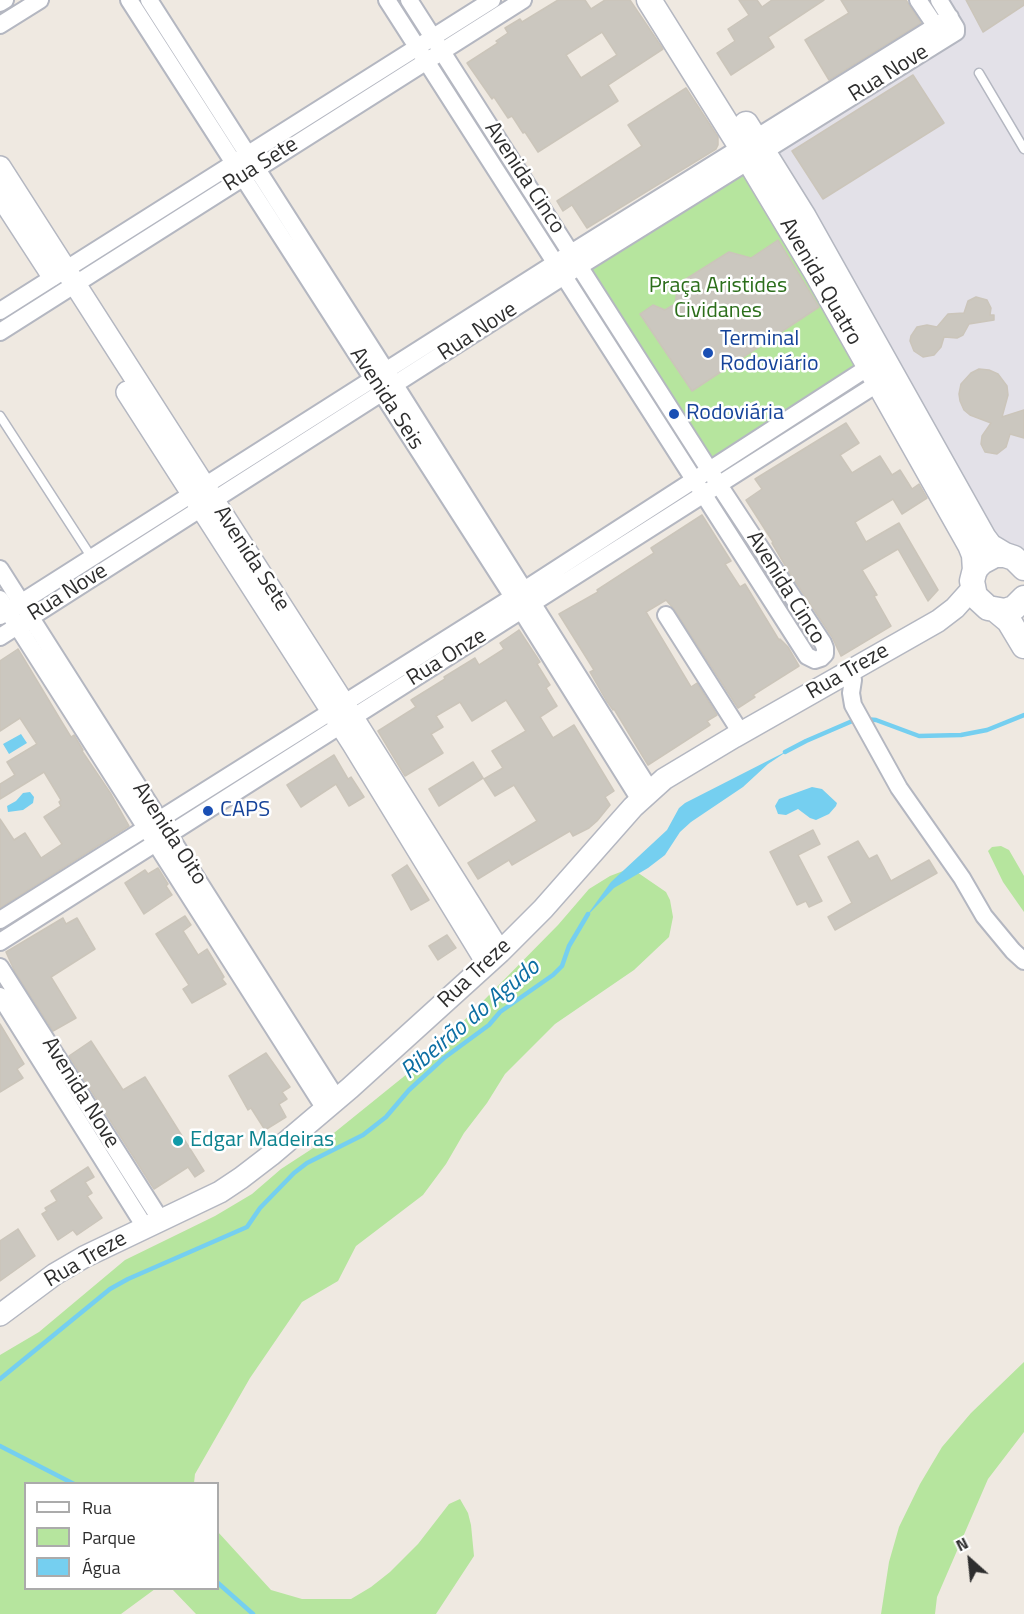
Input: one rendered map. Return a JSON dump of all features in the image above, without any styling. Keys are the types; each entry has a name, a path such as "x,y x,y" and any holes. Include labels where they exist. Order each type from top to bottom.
{"main road":[{"name":"Avenida Quatro","path":"649,0 684,40 752,150 804,217 880,371 931,460 990,546 1017,560"},
{"name":"Avenida Quatro","path":"669,0 684,40"},
{"name":"Avenida Quatro","path":"931,460 974,555 974,580"},
{"path":"1017,560 995,555 986,559 974,580 981,604 1009,621 1024,646"},
{"path":"992,610 1014,608 1024,598"}],"street":[{"path":"0,3 5,0"},
{"path":"0,25 40,0"},
{"name":"Avenida Seis","path":"129,0 172,51 645,795"},
{"name":"Avenida Seis","path":"149,0 172,51"},
{"name":"Avenida Cinco","path":"387,0 807,656 814,660 821,658 825,654 823,643 719,485 409,0"},
{"name":"Rua Sete","path":"0,311 64,280 438,45 497,4 523,0"},
{"path":"918,0 946,28"},
{"path":"939,0 946,28"},
{"name":"Rua Nove","path":"13,612 203,498 560,270 946,28"},
{"path":"476,138 492,128"},
{"name":"Avenida Sete","path":"0,167 64,280 494,957"},
{"name":"Avenida Sete","path":"0,195 64,280"},
{"name":"Rua Sete","path":"0,332 64,280"},
{"name":"Rua Onze","path":"523,600 693,480 880,371"},
{"name":"Rua Onze","path":"0,942 162,840 342,715 523,600 719,485 880,371"},
{"name":"Rua Nove","path":"0,637 13,612 92,558 203,498"},
{"name":"Avenida Oito","path":"0,569 13,612 331,1104"},
{"name":"Rua Treze","path":"0,1315 55,1274 84,1257 220,1192 241,1178 331,1104 494,957 543,909 645,795 676,771 938,621 955,608 974,580"},
{"name":"Rua Treze","path":"938,621 958,614 992,610"},
{"path":"666,615 741,733"},
{"path":"850,671 853,680 850,693 853,705 907,801 962,878 984,916 1012,951 1024,960"},
{"name":"Rua Onze","path":"0,920 152,824 342,715"},
{"name":"Avenida Nove","path":"0,967 153,1223"},
{"name":"Avenida Nove","path":"0,996 153,1223"}],"lane":[{"path":"979,73 1024,149"},
{"path":"0,416 92,558"}],"shaded area":[{"path":"940,0 1024,0 1024,557 1006,552 765,153 956,32"}],"green space":[{"name":"Praça Aristides Cividanes","path":"749,161 868,367 709,470 580,267"},
{"path":"1001,846 1009,850 1024,876 1024,912 1003,882 988,851 992,847"},
{"path":"631,868 666,892 673,917 669,937 634,970 555,1024 505,1074 423,1195 356,1246 338,1281 302,1302 250,1378 195,1474 194,1482 24,1482 24,1590 154,1590 121,1614 0,1614 0,1355 39,1332 125,1260 215,1216 252,1194 281,1169 324,1141 428,1057 558,925 589,889 610,876"},
{"path":"1024,1362 1024,1432 988,1479 937,1597 935,1614 881,1614 889,1562 899,1527 920,1484 942,1447 971,1413"},
{"path":"460,1499 468,1513 474,1556 436,1614 196,1614 173,1590 219,1590 219,1533 271,1590 302,1599 351,1599 390,1572 418,1544 449,1504"}],"water":[{"path":"21,734 27,743 9,754 3,744"},
{"path":"789,750 768,764 743,787 691,822 680,832 665,855 614,888 585,918 611,882 667,830 679,808 685,803"},
{"path":"812,787 822,789 837,803 829,814 816,820 798,809 786,815 778,814 775,806 779,799"},
{"path":"30,792 34,797 33,803 23,810 8,812 7,806 23,793"}],"building":[{"path":"558,0 585,0 591,9 605,0 630,0 663,49 608,85 618,101 538,152 512,116 508,118 494,97 492,99 467,63 498,43 496,41 508,33 505,28 520,19 522,22","holes":["602,32 617,55 581,78 566,55"]},
{"path":"739,0 757,0 762,7 772,0 824,0 768,37 774,47 731,75 717,53 735,41 728,29 749,15"},
{"path":"841,0 906,0 921,23 829,80 805,40 849,13"},
{"path":"966,0 1024,0 1024,5 983,32"},
{"path":"913,75 944,123 823,199 792,151"},
{"path":"686,88 718,137 716,149 587,228 572,205 563,211 557,201 642,146 628,125"},
{"name":"Terminal Rodoviário","path":"778,240 819,307 692,391 640,314 653,305 665,310 675,304 678,284 729,252 751,258"},
{"path":"976,297 987,300 991,308 990,315 994,315 994,320 969,324 963,335 957,338 944,337 941,347 934,355 923,357 914,351 910,341 917,327 927,325 937,327 948,314 964,313 968,301"},
{"path":"979,369 998,374 1007,386 1008,395 1002,417 1024,410 1024,438 1010,434 1006,447 997,454 985,452 981,444 982,436 991,423 970,415 964,410 960,401 961,384 971,373"},
{"path":"846,423 859,443 840,455 852,473 880,456 892,475 900,470 912,489 919,484 927,498 902,514 893,499 855,522 866,542 899,523 938,590 928,601 898,549 862,570 877,595 874,596 891,626 841,656 832,637 789,572 746,500 762,489 755,479"},
{"path":"702,515 731,561 725,564 740,587 745,584 779,640 788,647 799,666 753,695 755,697 738,708 666,600 646,612 691,687 697,683 717,715 707,721 710,725 648,765 614,709 606,700 590,672 594,670 559,614 598,592 597,590 654,553 651,548"},
{"path":"519,630 540,662 537,664 550,685 546,688 557,706 540,717 553,738 574,725 614,791 605,797 610,805 589,828 573,836 570,831 512,865 509,860 478,879 468,863 537,821 514,785 495,796 484,779 503,768 492,751 526,731 506,700 472,721 460,702 436,716 443,727 431,734 443,753 405,776 378,731 416,707 411,700 445,679 444,677 475,658 479,665 504,649 500,643"},
{"path":"18,649 71,737 74,735 129,826 0,908 0,819 14,840 25,833 41,858 62,844 44,817 61,806 59,802 61,800 44,772 0,799 0,784 15,775 7,762 37,744 20,718 0,731 0,661"},
{"path":"334,755 348,779 351,777 364,797 349,806 336,784 301,807 287,785"},
{"path":"473,762 483,778 439,806 429,789"},
{"path":"813,830 820,844 798,855 822,901 809,907 806,901 797,905 770,852"},
{"path":"858,841 869,859 877,855 891,881 929,860 937,873 835,930 828,917 852,903 828,857"},
{"path":"407,865 429,900 411,910 392,875"},
{"path":"158,868 172,895 144,914 125,883 145,870 148,874"},
{"path":"185,916 191,925 183,931 198,955 207,949 226,984 192,1003 183,989 189,985 156,934"},
{"path":"63,918 66,924 77,918 95,949 51,977 76,1018 53,1031 15,972 6,952"},
{"path":"447,935 456,948 438,960 429,946"},
{"path":"0,1024 24,1064 17,1069 23,1078 0,1092"},
{"path":"91,1041 123,1090 145,1077 204,1171 195,1177 188,1167 154,1189 69,1056"},
{"path":"266,1053 290,1087 282,1092 287,1099 279,1104 286,1117 265,1130 251,1108 248,1110 229,1076"},
{"path":"88,1167 94,1177 85,1182 92,1193 87,1196 102,1218 77,1235 73,1230 58,1240 42,1214 47,1211 45,1208 57,1201 51,1191"},
{"path":"18,1229 35,1256 0,1281 0,1241"}],"waterway":[{"name":"Ribeirão do Agudo","path":"865,719 876,720 919,736 961,735 987,730 1024,715"},
{"name":"Ribeirão do Agudo","path":"785,752 857,719"},
{"name":"Ribeirão do Agudo","path":"0,1379 110,1289 247,1227 260,1208 294,1173 307,1163 363,1135 386,1117 409,1090 444,1058 489,1025 500,1012 553,975 562,966 569,946 588,914"},
{"path":"0,1446 70,1482"},
{"path":"219,1584 253,1614"}],"place":[{"name":"Terminal Rodoviário","path":"708,353"},
{"name":"Rodoviária","path":"674,414"},
{"name":"CAPS","path":"208,811"},
{"name":"Edgar Madeiras","path":"178,1141"}]}
